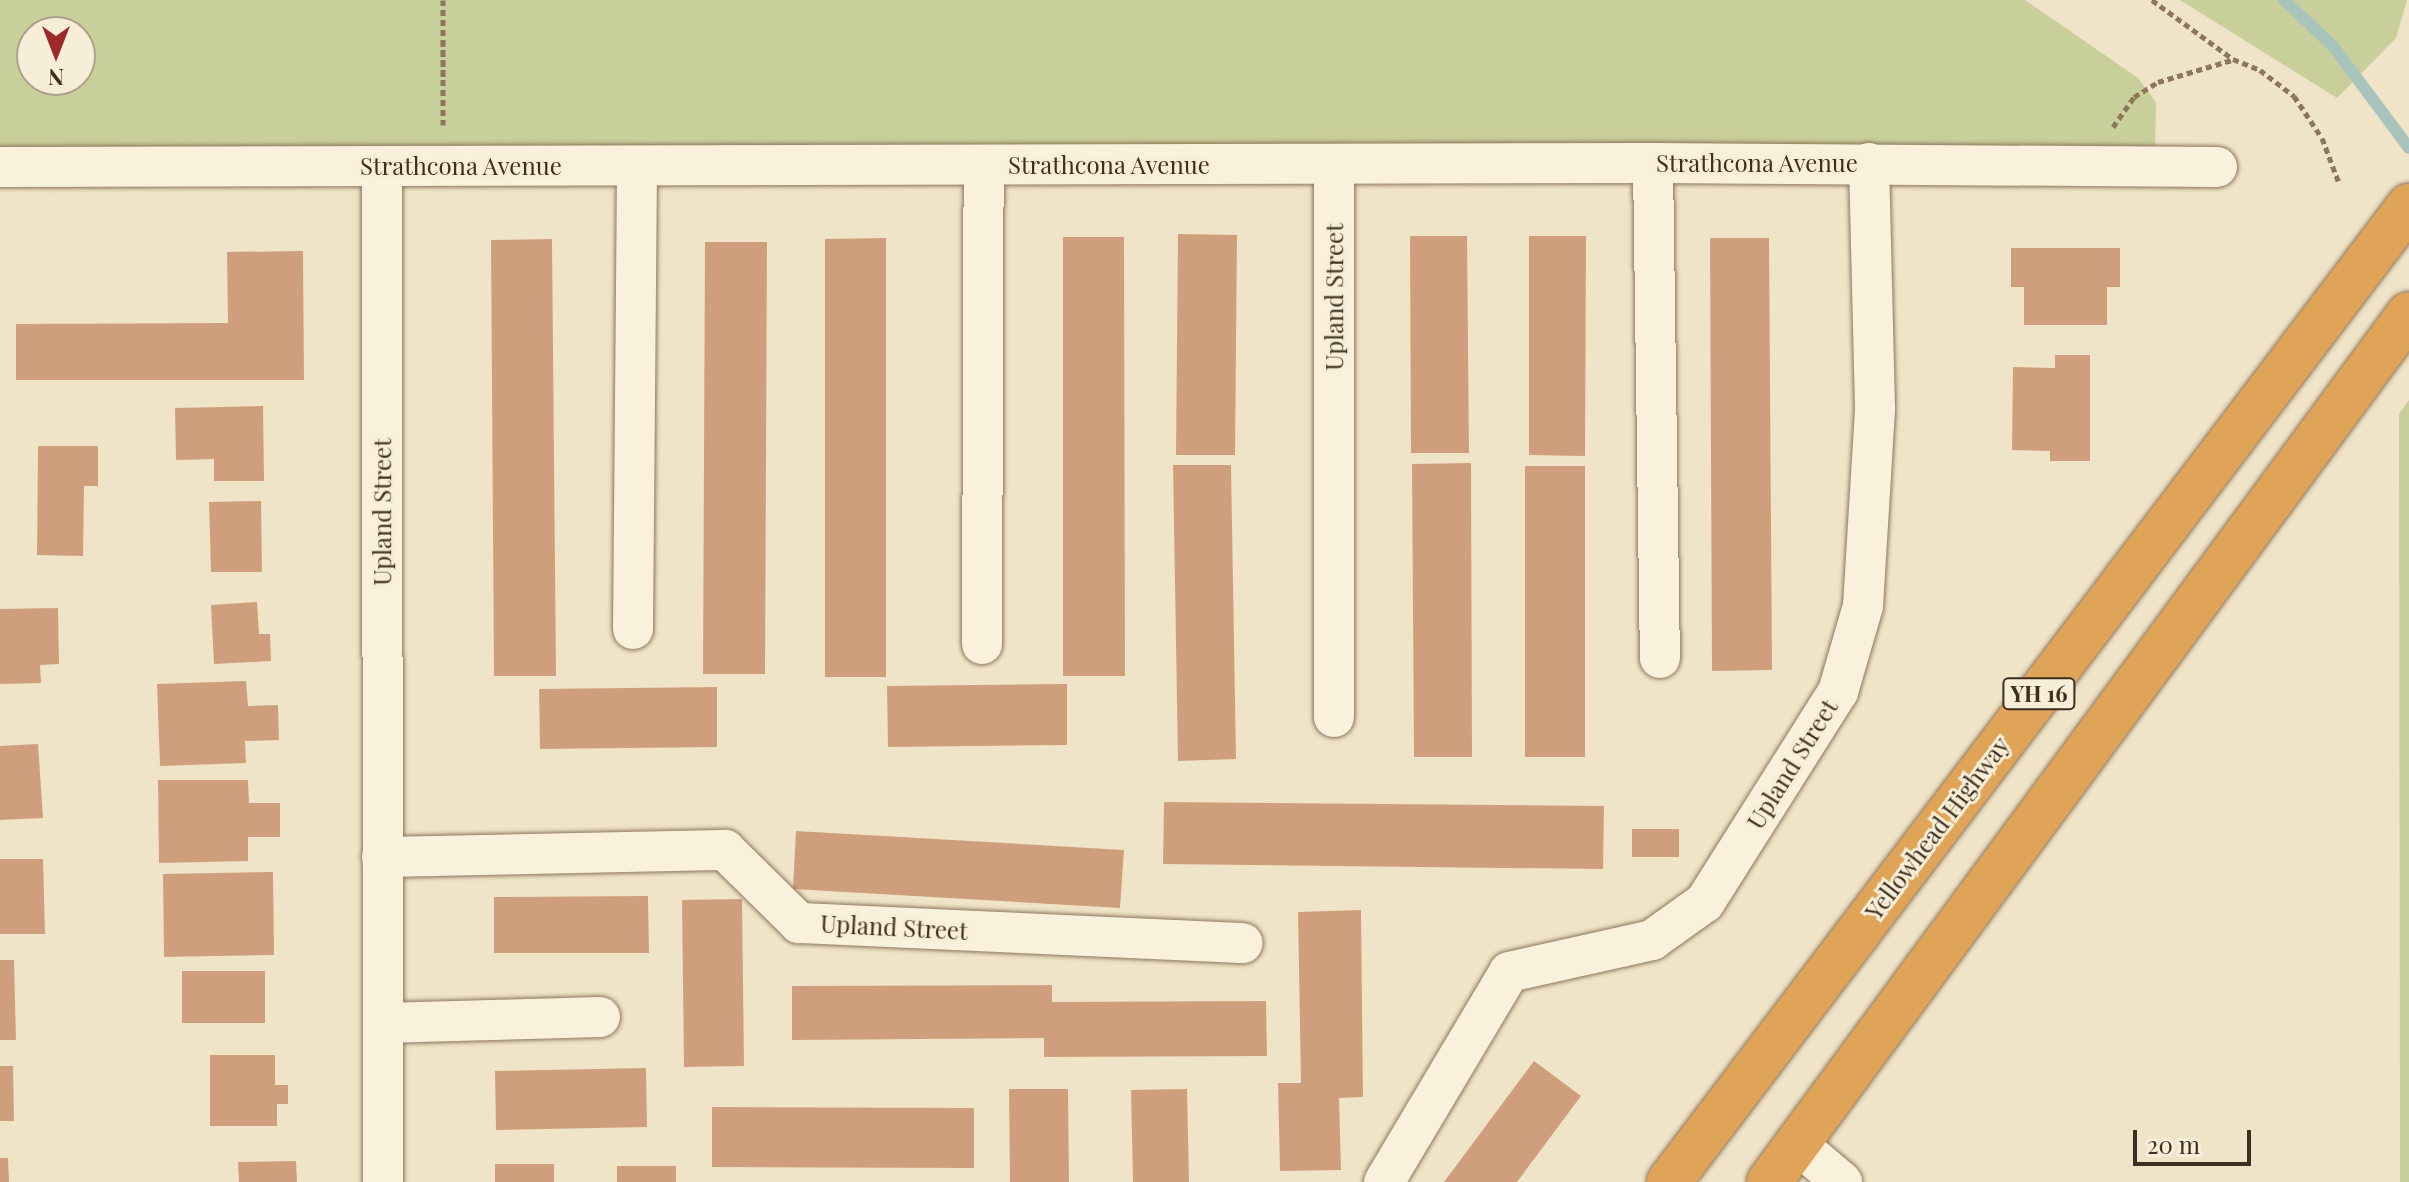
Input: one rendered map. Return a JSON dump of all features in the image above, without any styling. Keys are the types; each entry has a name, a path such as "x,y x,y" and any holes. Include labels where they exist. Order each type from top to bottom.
{"highway":[{"name":"Yellowhead Highway","path":"1669,1182 2409,206"},
{"name":"YH 16","path":"1769,1182 2409,314"}],"street":[{"path":"1653,163 1660,658"},
{"name":"Strathcona Avenue","path":"0,167 1869,163 2217,167"},
{"name":"Upland Street","path":"1384,1182 1509,972 1652,940 1705,902 1838,692 1863,606 1875,408 1869,163"},
{"path":"982,644 984,165"},
{"name":"Upland Street","path":"1334,165 1334,717"},
{"name":"Upland Street","path":"382,166 383,1182"},
{"path":"633,629 637,166"},
{"name":"Upland Street","path":"382,857 725,850 799,923 1243,943"},
{"path":"384,1023 600,1017"},
{"path":"1797,1144 1842,1182"}],"path":[{"path":"443,0 443,166"},
{"path":"2152,0 2233,59 2260,70 2294,96 2322,138 2339,183"},
{"path":"2093,166 2134,97 2186,69 2233,59"}],"green space":[{"path":"0,0 2025,0 2138,78 2156,102 2155,155 0,148"},
{"path":"2180,0 2407,0 2396,38 2337,98"},
{"path":"2409,400 2409,1182 2400,1182 2399,414"}],"building":[{"path":"1178,234 1237,235 1235,455 1176,455"},
{"path":"1410,236 1467,236 1469,453 1411,453"},
{"path":"1529,236 1586,236 1585,456 1529,455"},
{"path":"1063,237 1124,237 1125,676 1063,676"},
{"path":"886,238 886,677 825,677 825,239"},
{"path":"1710,238 1769,238 1772,670 1712,671"},
{"path":"552,239 556,676 494,676 491,240"},
{"path":"705,242 767,242 765,674 703,674"},
{"path":"2011,248 2120,248 2120,287 2107,287 2107,325 2024,325 2024,287 2011,287"},
{"path":"303,251 304,380 16,380 16,324 228,323 227,252"},
{"path":"2055,355 2090,355 2090,461 2050,461 2050,451 2012,450 2013,367 2055,368"},
{"path":"263,406 264,481 214,481 214,459 176,460 175,408"},
{"path":"38,446 98,446 98,486 84,486 83,556 37,555"},
{"path":"1471,463 1472,757 1414,757 1412,464"},
{"path":"1173,465 1231,465 1236,759 1178,761"},
{"path":"1525,466 1585,466 1585,757 1525,757"},
{"path":"261,501 262,572 211,572 209,502"},
{"path":"257,602 259,634 270,634 271,661 214,664 211,605"},
{"path":"58,608 59,664 40,665 41,683 0,684 0,609"},
{"path":"246,681 248,706 278,705 279,740 245,741 246,763 160,766 157,684"},
{"path":"1067,684 1067,745 888,747 887,686"},
{"path":"717,687 717,747 540,749 539,689"},
{"path":"38,744 43,818 0,820 0,746"},
{"path":"158,780 248,780 249,803 280,803 280,837 248,837 248,861 159,863"},
{"path":"1164,802 1604,806 1603,869 1163,864"},
{"path":"1632,829 1679,829 1679,857 1632,857"},
{"path":"796,831 1124,850 1120,908 793,889"},
{"path":"0,859 43,859 45,934 0,934"},
{"path":"273,872 274,955 164,957 163,874"},
{"path":"648,896 649,953 494,953 494,897"},
{"path":"742,899 744,1066 684,1067 682,900"},
{"path":"1361,910 1363,1097 1339,1098 1341,1170 1280,1171 1278,1083 1301,1083 1298,912"},
{"path":"0,960 14,960 16,1040 0,1040"},
{"path":"182,971 265,971 265,1023 182,1023"},
{"path":"1052,985 1052,1002 1266,1001 1267,1056 1044,1057 1044,1038 792,1040 792,986"},
{"path":"210,1055 275,1055 275,1085 288,1085 288,1104 277,1104 277,1126 210,1126"},
{"path":"1534,1061 1581,1096 1517,1182 1444,1182"},
{"path":"0,1066 13,1066 14,1121 0,1121"},
{"path":"646,1068 647,1127 496,1130 495,1071"},
{"path":"1009,1089 1068,1089 1069,1182 1010,1182"},
{"path":"1187,1089 1189,1182 1133,1182 1131,1090"},
{"path":"712,1107 974,1108 974,1168 712,1167"},
{"path":"0,1158 8,1158 9,1182 0,1182"},
{"path":"296,1161 297,1182 239,1182 238,1162"},
{"path":"495,1164 554,1164 554,1182 495,1182"},
{"path":"617,1166 676,1166 676,1182 617,1182"}],"waterway":[{"path":"2284,0 2333,46 2409,148"}]}
